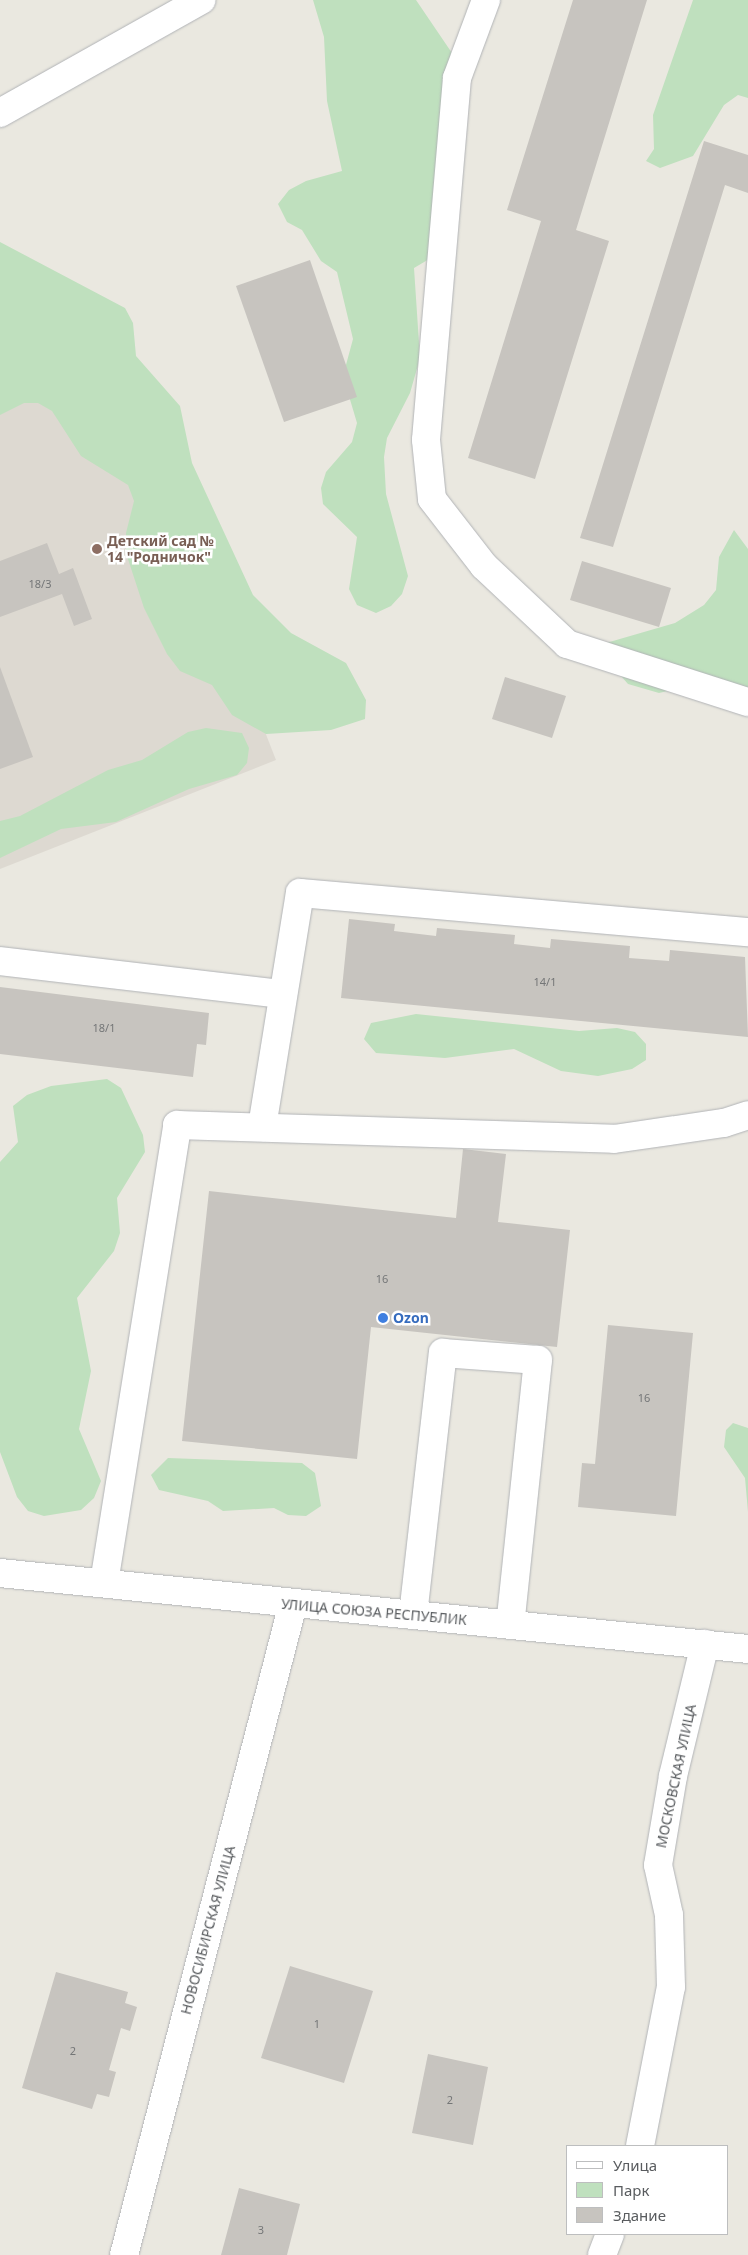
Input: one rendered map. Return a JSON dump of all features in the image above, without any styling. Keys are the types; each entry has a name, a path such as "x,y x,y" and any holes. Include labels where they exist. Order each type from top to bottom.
{"street":[{"path":"0,113 201,0"},
{"path":"486,0 457,78 426,440 432,499 484,566 567,644 748,702"},
{"path":"262,1128 281,994 300,893 748,932"},
{"path":"0,961 281,994"},
{"path":"104,1583 177,1125 614,1139 724,1123 748,1115"},
{"path":"413,1615 443,1353 538,1360 510,1625"},
{"name":"УЛИЦА СОЮЗА РЕСПУБЛИК","path":"0,1573 748,1649"},
{"name":"НОВОСИБИРСКАЯ УЛИЦА","path":"124,2255 293,1604"},
{"name":"МОСКОВСКАЯ УЛИЦА","path":"640,2145 671,1987 669,1915 658,1864 673,1776 705,1644"},
{"path":"602,2255 610,2235"}],"shaded area":[{"name":"Детский сад № 14 \"Родничок\"","path":"96,299 276,760 0,869 0,337"}],"green space":[{"path":"313,0 416,0 454,56 457,78 438,131 441,252 414,268 420,358 410,393 387,438 384,457 386,494 408,576 402,594 391,606 376,613 357,605 349,589 357,537 323,504 321,488 326,472 352,442 357,423 343,376 353,339 337,272 321,261 302,230 287,222 278,204 289,190 306,181 342,171 327,101 324,37"},
{"path":"693,0 748,0 748,98 738,95 724,105 693,156 660,168 646,161 654,149 653,115"},
{"path":"0,242 125,308 133,323 136,356 180,406 192,463 253,595 291,633 346,663 366,700 365,719 331,730 266,734 232,715 212,685 180,671 167,654 144,608 126,553 126,533 134,501 128,485 81,456 52,411 38,403 24,403 0,415"},
{"path":"734,530 748,549 748,708 697,684 659,693 628,684 606,659 606,643 675,623 704,605 716,590 719,557"},
{"path":"206,728 242,733 249,748 247,763 237,775 189,789 116,822 61,829 0,858 0,821 20,816 108,770 142,760 188,732"},
{"path":"416,1014 579,1031 617,1028 635,1032 646,1044 646,1060 632,1069 598,1076 561,1071 514,1049 445,1058 376,1053 364,1039 371,1023"},
{"path":"107,1079 121,1088 143,1135 145,1152 117,1198 120,1233 114,1251 77,1298 91,1371 79,1429 101,1481 94,1498 81,1510 44,1516 28,1511 17,1497 0,1452 0,1162 18,1142 13,1106 27,1095 51,1086"},
{"path":"733,1423 748,1428 748,1512 745,1478 724,1447 726,1430"},
{"path":"168,1458 302,1463 315,1473 321,1506 306,1516 288,1515 274,1508 223,1511 208,1501 159,1490 151,1475"}],"building":[{"path":"573,0 647,0 576,230 609,241 535,479 468,458 541,221 507,210"},
{"path":"704,141 748,155 748,193 725,185 613,547 580,538"},
{"path":"310,260 357,397 284,422 236,286"},
{"path":"47,543 59,574 73,568 92,619 74,626 62,594 0,617 0,561"},
{"path":"582,561 671,588 659,627 570,600"},
{"path":"0,667 33,757 0,769"},
{"path":"505,677 566,696 552,738 492,719"},
{"path":"349,919 395,924 394,931 436,936 437,928 515,935 514,944 550,948 551,939 630,946 629,958 669,961 670,950 745,957 748,1037 341,998"},
{"path":"0,987 209,1013 206,1045 197,1044 193,1077 0,1054"},
{"path":"463,1149 506,1154 498,1222 570,1230 557,1347 371,1327 357,1459 182,1441 209,1191 456,1218"},
{"path":"608,1325 693,1333 676,1516 578,1507 582,1463 595,1464"},
{"path":"290,1966 373,1991 344,2083 261,2058"},
{"path":"56,1972 128,1992 125,2003 137,2007 130,2031 121,2028 109,2070 116,2072 109,2097 97,2094 92,2109 22,2088"},
{"path":"428,2054 488,2067 473,2145 412,2133"},
{"path":"239,2188 300,2204 287,2255 221,2255"}],"place":[{"name":"Детский сад № 14 \"Родничок\"","path":"97,549"},
{"name":"Ozon","path":"383,1318"}]}
